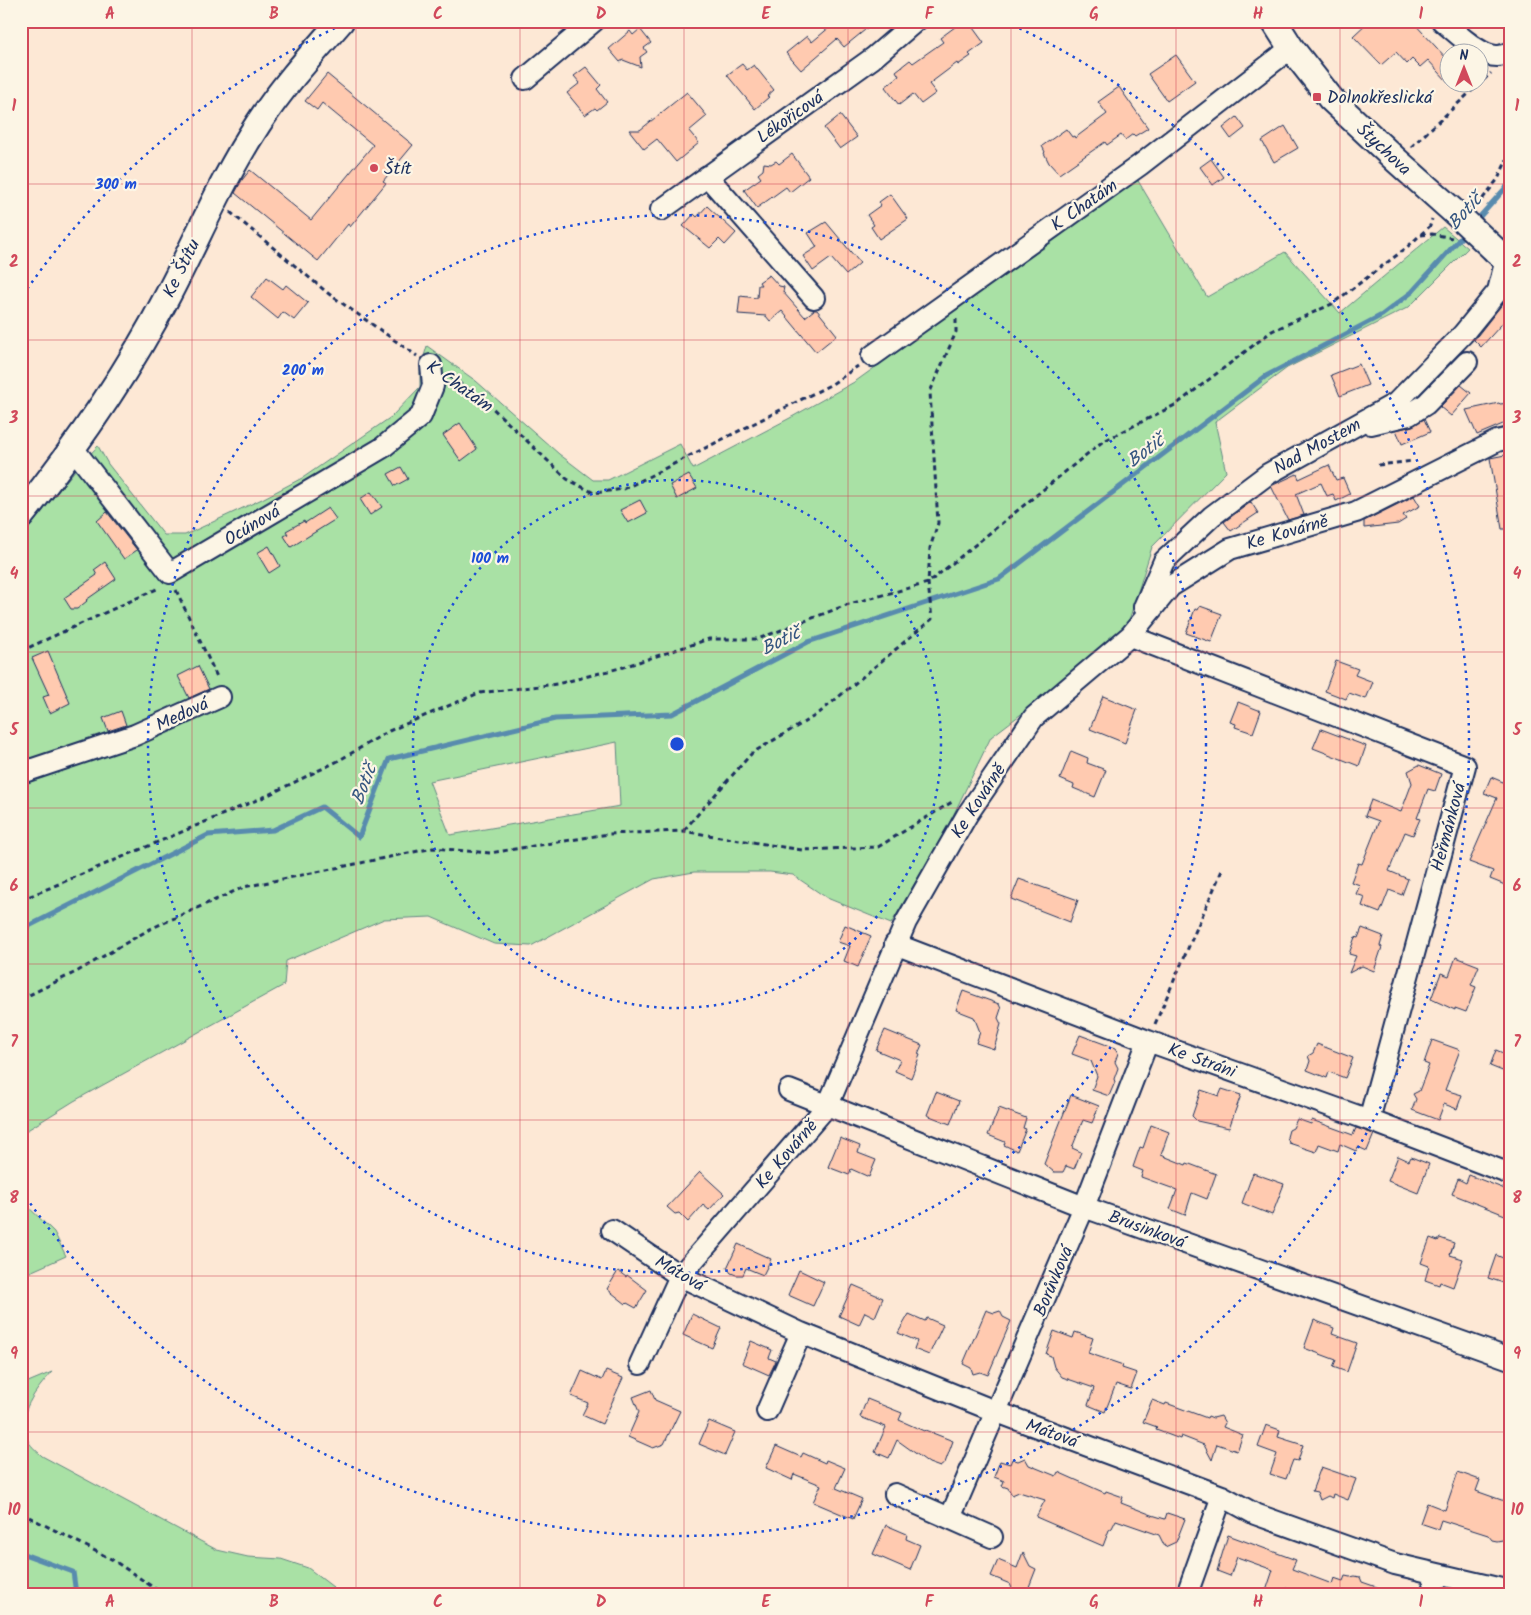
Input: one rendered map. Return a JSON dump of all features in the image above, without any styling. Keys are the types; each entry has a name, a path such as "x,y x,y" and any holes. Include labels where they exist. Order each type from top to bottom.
{"street":[{"name":"Ke Štítu","path":"21,516 106,402 168,296 215,199 258,124 305,62 341,21"},
{"path":"525,79 594,21"},
{"name":"Lékořicová","path":"661,210 873,58 916,21"},
{"name":"Štychova","path":"1274,21 1291,48 1332,99 1462,220 1505,255"},
{"path":"1442,21 1476,48 1488,54 1498,56 1503,60"},
{"name":"K Chatám","path":"872,356 1140,165 1291,48"},
{"path":"707,176 814,298"},
{"name":"Nad Mostem","path":"1130,636 1164,561 1212,516 1268,474 1354,424 1396,403 1463,334 1498,291 1505,255"},
{"path":"1354,424 1376,424 1409,415 1426,404 1467,362"},
{"name":"Ocúnová","path":"170,576 382,448 421,416 433,386 431,365"},
{"name":"Ke Kovárně","path":"640,1364 680,1276 828,1105 906,922 967,815 1034,717 1130,636 1171,586 1230,549 1356,512 1496,441 1510,438"},
{"path":"72,448 170,576"},
{"name":"Heřmánková","path":"1130,636 1465,766 1369,1120"},
{"name":"Medová","path":"21,773 135,735 220,697"},
{"name":"Ke Stráni","path":"895,944 1510,1174"},
{"name":"Borůvková","path":"950,1518 1084,1207 1148,1040"},
{"name":"Brusinková","path":"789,1090 1084,1207 1510,1359"},
{"name":"Mátová","path":"612,1230 680,1276 801,1333 997,1412 1222,1496 1255,1514 1395,1564 1510,1591"},
{"path":"767,1411 801,1333"},
{"path":"895,1494 992,1538"},
{"path":"1187,1594 1222,1496"},
{"path":"1431,1594 1437,1574"}],"path":[{"path":"1404,153 1503,60"},
{"name":"K Chatám","path":"215,199 329,294 483,399 567,479 594,493 624,489 832,384 872,356"},
{"path":"21,900 264,797 338,761 389,731 479,693 566,682 620,668 709,639 758,639 849,604 928,583 1102,442 1177,404 1272,331 1332,304 1405,249 1430,226 1434,214"},
{"path":"683,830 752,754 818,714 932,618 928,583 930,548 938,523 930,392 956,332 955,297"},
{"path":"21,651 169,584 170,576"},
{"name":"Medová","path":"170,576 220,683 220,697"},
{"path":"21,999 78,971 150,929 244,887 433,848 490,853 608,834 683,830 802,850 878,847 950,804 956,798"},
{"path":"1148,1040 1224,868"},
{"path":"21,1513 113,1560 163,1594"}],"green space":[{"path":"1137,179 1207,297 1285,252 1340,313 1443,227 1468,248 1409,307 1287,368 1215,422 1226,472 1152,547 1124,636 991,737 948,826 891,924 827,898 793,875 770,872 694,872 654,879 531,946 494,944 431,917 384,919 286,961 284,985 74,1101 21,1134 21,538 76,469 98,446 108,464 164,535 185,535 304,477 391,417 420,387 420,370 427,346 476,381 559,454 593,480 608,480 680,444 693,469 856,381","holes":["617,742 620,806 450,835 429,781"]},
{"path":"21,1200 54,1232 66,1256 21,1276"},
{"path":"52,1372 29,1402 24,1420 24,1429 28,1441 42,1456 217,1550 248,1557 281,1559 308,1568 333,1587 335,1594 21,1594 21,1385"}],"building":[{"path":"837,21 876,21 844,47 837,39 801,70 786,53 807,36 812,42"},
{"path":"963,21 968,21 984,43 969,54 971,56 958,65 957,63 929,84 936,93 921,104 913,94 899,105 885,87 899,76 896,71 910,60 913,63 943,42 940,38"},
{"path":"1369,21 1412,21 1438,49 1438,71 1428,60 1420,67 1412,59 1407,64 1396,52 1381,65 1353,36"},
{"path":"640,29 651,43 644,48 647,52 640,57 641,67 623,60 620,62 609,49 630,31 633,35"},
{"path":"1176,55 1195,81 1167,101 1148,74"},
{"path":"742,64 747,70 754,65 774,90 755,109 727,75"},
{"path":"586,67 601,85 597,89 607,102 597,110 595,108 585,115 567,93 580,83 574,76"},
{"name":"Štít","path":"327,74 413,145 383,181 386,183 350,227 348,224 318,261 235,193 250,170 311,220 373,145 322,103 317,110 305,101"},
{"path":"1119,87 1148,128 1135,136 1133,134 1125,140 1121,135 1107,145 1105,142 1059,174 1049,163 1042,146 1066,129 1075,138 1107,114 1098,102"},
{"path":"687,92 707,116 689,131 699,143 676,162 657,139 644,149 629,130 640,130"},
{"path":"840,115 857,137 840,149 824,128"},
{"path":"1237,117 1245,128 1231,139 1223,128"},
{"path":"1285,126 1298,148 1274,162 1262,141"},
{"path":"792,154 809,177 790,192 786,187 757,208 744,190 761,178 758,174 763,170 764,163 771,164 776,161 779,164"},
{"path":"1211,159 1224,177 1213,185 1200,167"},
{"path":"890,194 908,219 879,239 871,227 874,225 867,215 881,205 879,202"},
{"path":"707,206 736,233 725,245 719,239 710,248 683,226 694,214 697,217"},
{"path":"826,222 860,263 846,275 831,258 813,271 803,256 817,247 808,233"},
{"path":"769,275 779,286 784,287 783,292 805,317 814,310 817,310 837,335 816,352 782,311 770,321 766,316 738,314 740,296 757,298 758,285 761,285 759,282"},
{"path":"267,277 283,289 286,285 308,303 294,320 283,312 278,319 251,297"},
{"path":"1510,293 1510,315 1481,347 1474,340"},
{"path":"1359,364 1368,385 1340,396 1331,375"},
{"path":"1461,385 1471,393 1451,416 1440,407"},
{"path":"1499,403 1510,403 1510,421 1477,435 1466,410"},
{"path":"1424,419 1430,432 1402,444 1396,430 1412,426"},
{"path":"460,423 477,449 461,461 443,435"},
{"path":"1510,454 1510,529 1502,529 1490,458"},
{"path":"1329,465 1336,480 1343,478 1350,494 1336,501 1333,494 1327,496 1321,483 1296,494 1304,515 1288,520 1271,486 1297,474 1299,479"},
{"path":"401,467 408,479 395,486 388,474"},
{"path":"689,475 697,488 677,499 670,485"},
{"path":"371,492 382,507 370,515 360,499"},
{"path":"1414,496 1420,506 1403,515 1406,519 1398,524 1364,528 1364,521"},
{"path":"640,500 647,513 628,523 620,510"},
{"path":"1251,502 1258,513 1231,531 1224,522"},
{"path":"328,508 336,519 291,547 284,536 288,534 286,531 304,521 305,523"},
{"path":"107,512 137,550 124,559 97,521"},
{"path":"269,546 280,566 269,573 257,553"},
{"path":"105,562 116,579 86,600 77,609 71,609 64,598 97,575 94,570"},
{"path":"1200,606 1222,614 1211,642 1186,633 1195,609 1198,610"},
{"path":"48,651 70,703 50,713 43,697 49,695 32,658"},
{"path":"1336,661 1358,669 1355,675 1373,682 1366,699 1349,693 1346,699 1325,691"},
{"path":"198,666 209,689 189,698 178,676"},
{"path":"1103,696 1137,710 1125,743 1090,729"},
{"path":"1238,702 1261,711 1253,733 1235,727 1236,724 1230,722"},
{"path":"121,711 126,725 108,731 103,718"},
{"path":"1321,729 1366,746 1359,766 1313,748"},
{"path":"1071,751 1088,758 1087,763 1106,770 1095,797 1073,788 1074,785 1060,779"},
{"path":"1419,765 1441,774 1435,791 1428,789 1417,818 1420,819 1413,835 1405,832 1389,871 1408,879 1402,895 1389,890 1380,913 1362,906 1365,897 1356,894 1360,885 1351,882 1358,863 1362,864 1379,821 1365,816 1371,800 1401,812 1412,783 1408,771"},
{"path":"1510,768 1510,887 1490,879 1493,871 1469,862 1497,798 1484,793 1491,777 1503,782"},
{"path":"1019,879 1078,900 1070,922 1011,899"},
{"path":"845,925 871,936 858,967 844,961 850,946 838,942"},
{"path":"1362,928 1383,936 1380,946 1382,947 1374,971 1362,966 1349,973 1356,956 1349,954 1355,937 1358,938"},
{"path":"1456,957 1479,966 1471,985 1476,987 1466,1012 1455,1008 1455,1010 1431,999 1441,973 1449,976"},
{"path":"963,991 999,1004 1001,1009 998,1018 1001,1024 994,1049 976,1043 980,1032 974,1017 956,1010"},
{"path":"885,1030 922,1045 911,1078 895,1071 900,1060 876,1050"},
{"path":"1080,1035 1115,1048 1118,1053 1115,1062 1118,1068 1109,1096 1092,1090 1097,1076 1091,1061 1072,1054"},
{"path":"1432,1040 1460,1050 1445,1090 1462,1095 1457,1109 1444,1104 1438,1120 1412,1110 1416,1099 1413,1094 1419,1091 1429,1065 1424,1063"},
{"path":"1317,1044 1353,1058 1345,1078 1329,1072 1327,1078 1307,1070 1310,1061 1308,1056 1313,1053"},
{"path":"1496,1050 1510,1056 1510,1074 1490,1066"},
{"path":"1222,1089 1241,1095 1229,1128 1197,1121 1192,1116 1201,1090 1219,1096"},
{"path":"936,1092 959,1101 950,1124 927,1115"},
{"path":"1071,1095 1099,1106 1092,1123 1083,1120 1072,1148 1081,1152 1074,1169 1066,1166 1063,1172 1054,1172 1044,1164"},
{"path":"999,1108 1026,1118 1023,1128 1026,1129 1017,1151 1004,1145 1005,1142 988,1135"},
{"path":"1297,1119 1311,1124 1312,1120 1353,1135 1356,1128 1374,1134 1367,1151 1358,1147 1356,1151 1340,1144 1338,1151 1319,1144 1316,1152 1289,1143 1287,1137 1289,1130 1293,1128"},
{"path":"1151,1125 1169,1132 1161,1155 1216,1174 1207,1199 1192,1193 1185,1215 1170,1209 1177,1190 1141,1177 1143,1171 1133,1167 1140,1147 1143,1148"},
{"path":"840,1138 860,1146 858,1153 876,1160 869,1177 851,1169 849,1175 828,1167"},
{"path":"1398,1156 1409,1161 1411,1157 1429,1164 1418,1193 1388,1181"},
{"path":"700,1172 724,1194 709,1210 703,1205 688,1222 679,1213 675,1214 667,1207"},
{"path":"1253,1173 1284,1184 1272,1215 1242,1203"},
{"path":"1469,1175 1510,1191 1510,1217 1452,1194 1458,1179 1466,1183"},
{"path":"1430,1238 1438,1241 1440,1238 1454,1243 1450,1255 1463,1259 1453,1287 1440,1282 1439,1285 1425,1280 1429,1266 1421,1263"},
{"path":"738,1244 771,1259 763,1275 746,1268 743,1275 731,1273 727,1268"},
{"path":"1496,1255 1510,1261 1510,1285 1488,1278"},
{"path":"799,1270 824,1282 813,1306 788,1295"},
{"path":"618,1271 626,1277 627,1275 647,1290 636,1308 626,1304 607,1289"},
{"path":"853,1285 883,1298 875,1317 865,1312 859,1325 839,1316"},
{"path":"986,1310 994,1313 1000,1311 1003,1317 1011,1321 988,1375 980,1372 973,1374 971,1368 963,1364"},
{"path":"692,1314 721,1328 712,1348 683,1335"},
{"path":"909,1314 925,1321 927,1318 943,1325 929,1355 914,1349 917,1341 898,1333"},
{"path":"1314,1320 1334,1328 1332,1334 1357,1343 1347,1372 1333,1367 1336,1360 1304,1348"},
{"path":"1054,1331 1073,1338 1075,1332 1093,1338 1088,1353 1123,1365 1122,1368 1137,1373 1131,1389 1116,1384 1105,1412 1088,1405 1094,1388 1062,1377 1054,1367 1051,1356 1046,1354"},
{"path":"751,1341 772,1350 769,1358 776,1361 769,1375 742,1363"},
{"path":"582,1371 602,1380 606,1371 623,1378 602,1424 582,1415 588,1403 571,1396"},
{"path":"651,1390 655,1400 680,1411 664,1444 653,1448 628,1437 639,1412 633,1397"},
{"path":"867,1399 902,1413 899,1420 953,1441 945,1463 940,1467 929,1463 897,1440 889,1458 875,1452 886,1427 860,1417"},
{"path":"1152,1400 1165,1405 1166,1403 1207,1418 1208,1416 1213,1418 1221,1416 1225,1423 1223,1427 1243,1435 1237,1451 1217,1444 1212,1460 1204,1445 1181,1436 1180,1439 1156,1430 1157,1427 1143,1422"},
{"path":"709,1421 735,1432 725,1455 699,1444"},
{"path":"1266,1425 1280,1430 1278,1437 1303,1445 1298,1461 1293,1460 1286,1479 1270,1474 1277,1454 1258,1447"},
{"path":"776,1446 801,1457 803,1453 825,1463 826,1460 845,1468 836,1488 862,1499 853,1519 813,1502 821,1485 794,1474 792,1480 766,1468"},
{"path":"1025,1458 1029,1465 1056,1476 1058,1472 1105,1493 1106,1491 1123,1497 1121,1503 1152,1515 1165,1519 1167,1513 1185,1519 1176,1542 1165,1547 1159,1535 1116,1520 1109,1530 1103,1546 1036,1517 1045,1500 1019,1492 1012,1495 1008,1488 1002,1486 1004,1481 994,1477 1000,1461 1010,1464 1012,1459 1018,1461"},
{"path":"1321,1467 1356,1479 1348,1500 1333,1494 1332,1498 1328,1496 1320,1500 1317,1492 1312,1491"},
{"path":"1458,1472 1480,1480 1476,1491 1510,1503 1510,1533 1508,1539 1492,1540 1488,1535 1441,1520 1438,1529 1420,1523 1427,1503 1445,1510"},
{"path":"886,1525 907,1534 906,1539 920,1545 910,1570 873,1554"},
{"path":"1228,1535 1296,1560 1292,1569 1332,1584 1334,1578 1343,1581 1345,1576 1355,1576 1360,1577 1362,1582 1391,1592 1391,1594 1301,1594 1286,1588 1284,1594 1265,1594 1273,1570 1237,1557 1230,1576 1217,1571"},
{"path":"1023,1552 1030,1566 1036,1569 1027,1592 1015,1594 1010,1584 991,1576 998,1560 1017,1568"}],"waterway":[{"name":"Botič","path":"1475,222 1510,183"},
{"name":"Botič","path":"21,930 208,835 273,830 322,807 359,837 389,759 555,719 672,714 808,642 999,579 1266,376 1382,315 1412,292 1466,232"},
{"name":"Botič","path":"21,1553 73,1572 76,1594"}],"place":[{"name":"Dolnokřeslická","path":"1317,97"},
{"name":"Štít","path":"374,168"}]}
